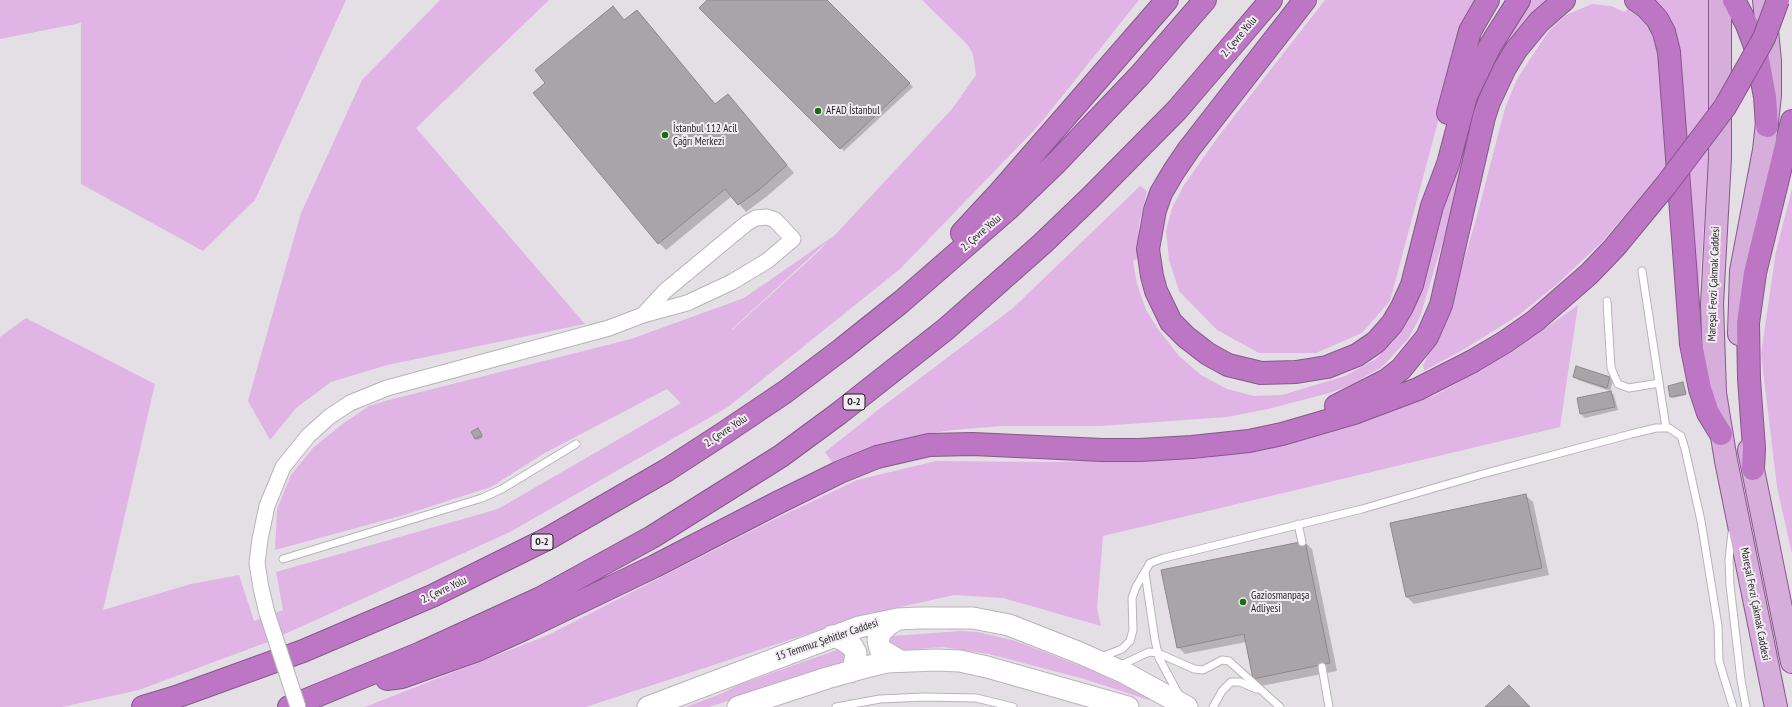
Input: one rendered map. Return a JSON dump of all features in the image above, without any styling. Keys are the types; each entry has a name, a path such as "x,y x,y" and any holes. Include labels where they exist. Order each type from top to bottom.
{"highway":[{"path":"1132,40 1155,0"},
{"path":"901,302 924,273 1005,186 1167,0"},
{"name":"2. Çevre Yolu","path":"143,707 238,675 358,628 432,596 549,538 667,470 724,433 785,392 901,302 1007,210 1057,162 1140,75 1206,0"},
{"name":"2. Çevre Yolu","path":"289,707 348,684 499,618 652,537 781,456 838,414 946,329 993,289 1091,197 1177,110 1271,0"},
{"path":"1306,0 1189,149 1161,193 1151,227 1148,249 1156,291 1171,322 1186,338 1208,354 1228,365 1261,373 1296,372 1327,367 1357,355 1376,342 1392,324 1412,285 1420,259 1432,206 1448,164 1466,96 1490,46 1519,0"},
{"path":"1432,206 1432,191 1438,157 1458,68 1470,31 1488,0"},
{"path":"1207,446 1339,405 1387,380 1413,357 1427,338 1438,316 1484,117 1490,102 1505,68 1516,50 1539,22 1564,0"},
{"path":"1636,0 1646,7 1657,19 1664,32 1669,52 1691,344 1700,389 1708,413 1721,434"},
{"path":"1734,0 1747,25 1756,49 1767,126"},
{"path":"1725,107 1764,38 1778,0"},
{"path":"348,684 402,677 475,651 655,566 840,472 877,457 929,446 972,444 1102,450 1207,446 1249,441 1282,434 1354,414 1418,389 1471,362 1535,321 1589,274 1648,207 1725,107 1746,85 1766,53 1787,0"},
{"path":"1753,469 1754,448 1749,379 1748,323 1756,273 1792,121"}],"main road":[{"name":"Mareşal Fevzi Çakmak Caddesi","path":"1720,0 1720,158 1712,320 1715,393 1721,434 1776,707"},
{"path":"1764,0 1770,61 1770,95 1759,182 1741,271 1739,321 1744,411 1753,469 1792,662"},
{"name":"15 Temmuz Şehitler Caddesi","path":"648,707 859,627 898,619 944,618 973,618 993,621 1035,634 1143,682 1186,706"},
{"path":"898,619 888,625 881,632 878,640 880,649 900,661"},
{"path":"832,636 843,640 852,646 856,653 854,666 850,672"},
{"path":"738,707 887,662 948,661 987,667 1128,707"}],"street":[{"path":"298,707 268,613 261,588 257,563 267,506 283,467 308,436 329,417 350,403 387,388 609,328 643,315 687,303 732,282 768,261 793,239 775,220 768,217 756,218 665,291 643,315"}],"lane":[{"path":"1642,271 1666,428"},
{"path":"1607,301 1611,368 1618,384 1629,388 1659,382"},
{"path":"1080,653 1104,656 1122,649 1130,641 1133,630 1132,598 1136,587 1150,564 1164,558 1362,509 1479,475 1631,434 1656,428 1666,428 1681,436 1685,449 1701,521 1718,626 1720,661 1733,707"},
{"path":"283,560 482,498 502,489 576,444"},
{"path":"1737,512 1732,534 1729,560 1741,680 1746,707"},
{"path":"1298,524 1302,542"},
{"path":"1145,573 1158,653 1186,706"},
{"path":"1111,667 1124,665 1149,652 1158,653 1194,669 1204,670 1222,660 1229,661 1280,707"},
{"path":"1322,667 1329,707"},
{"path":"1213,707 1222,691 1231,682 1240,682 1262,691"},
{"path":"836,707 880,699 924,697 976,698 1013,707"}],"shaded area":[{"path":"0,0 346,0 255,200 203,251 81,184 81,23 0,39"},
{"path":"440,0 549,0 416,128 585,324 387,365 331,382 296,408 270,440 248,401 301,213 362,80"},
{"path":"922,0 1139,0 1040,124 900,269 728,407 510,532 265,643 139,690 62,707 0,707 0,337 26,318 155,384 103,610 191,584 239,575 254,621 283,610 276,572 498,509 681,403 667,389 543,454 491,487 404,515 275,550 277,509 291,475 313,448 341,425 369,406 631,339 744,298 835,235 952,109 976,75 973,54 967,44","holes":["828,241 820,250 732,330"]},
{"path":"1325,0 1478,0 1444,99 1390,301 1362,333 1316,353 1259,353 1217,330 1179,291 1169,260 1166,231 1172,208 1184,185 1218,137"},
{"path":"1531,0 1549,0 1540,7 1454,204 1420,317 1408,339 1382,367 1349,386 1329,393 1268,409 1227,417 1100,426 1003,426 953,430 919,435 896,441 832,462 825,452 1013,308 1140,186 1147,191 1139,224 1137,259 1133,261 1137,284 1146,310 1158,329 1179,356 1201,375 1227,389 1254,396 1282,395 1345,376 1376,359 1392,343 1415,307 1476,88"},
{"path":"1651,0 1708,0 1711,72 1708,173 1698,305"},
{"path":"1592,4 1611,6 1624,12 1629,8 1642,19 1653,36 1658,54 1668,164 1602,242 1556,285 1519,315 1466,348 1424,371 1423,365 1447,318 1477,216 1505,108 1517,79 1548,32 1566,15"},
{"path":"1792,189 1792,554 1777,487 1761,354 1776,251"},
{"path":"1578,305 1560,427 1103,536 1097,608 1101,626 1003,598 954,595 865,615 586,707 365,707 548,635 769,522 857,480 936,461 1052,462 1207,458 1318,436 1436,395 1514,351"},
{"path":"960,631 978,632 1016,641 1088,669 1150,697 1149,700 1084,679 989,654 942,647 894,651 888,645 889,637 893,636"},
{"path":"837,650 847,654 845,663 709,707 686,707 723,693 738,685"}],"building":[{"path":"707,0 827,0 910,83 840,149 699,8"},
{"name":"İstanbul 112 Acil Çağrı Merkezi","path":"613,6 624,20 637,10 715,104 728,94 787,165 759,190 738,205 725,189 658,244 533,93 545,83 535,70"},
{"path":"1576,366 1610,377 1607,388 1573,377"},
{"path":"1683,382 1686,394 1670,397 1668,386"},
{"path":"1611,391 1615,407 1580,414 1577,398"},
{"path":"478,428 482,435 475,439 471,432"},
{"path":"1526,494 1542,568 1406,597 1390,523"},
{"name":"Gaziosmanpaşa Adliyesi","path":"1305,541 1330,663 1253,679 1244,634 1177,648 1161,570"},
{"path":"1509,685 1530,707 1485,707"}],"place":[{"name":"AFAD İstanbul","path":"818,111"},
{"name":"İstanbul 112 Acil Çağrı Merkezi","path":"665,135"},
{"name":"Gaziosmanpaşa Adliyesi","path":"1243,602"}]}
